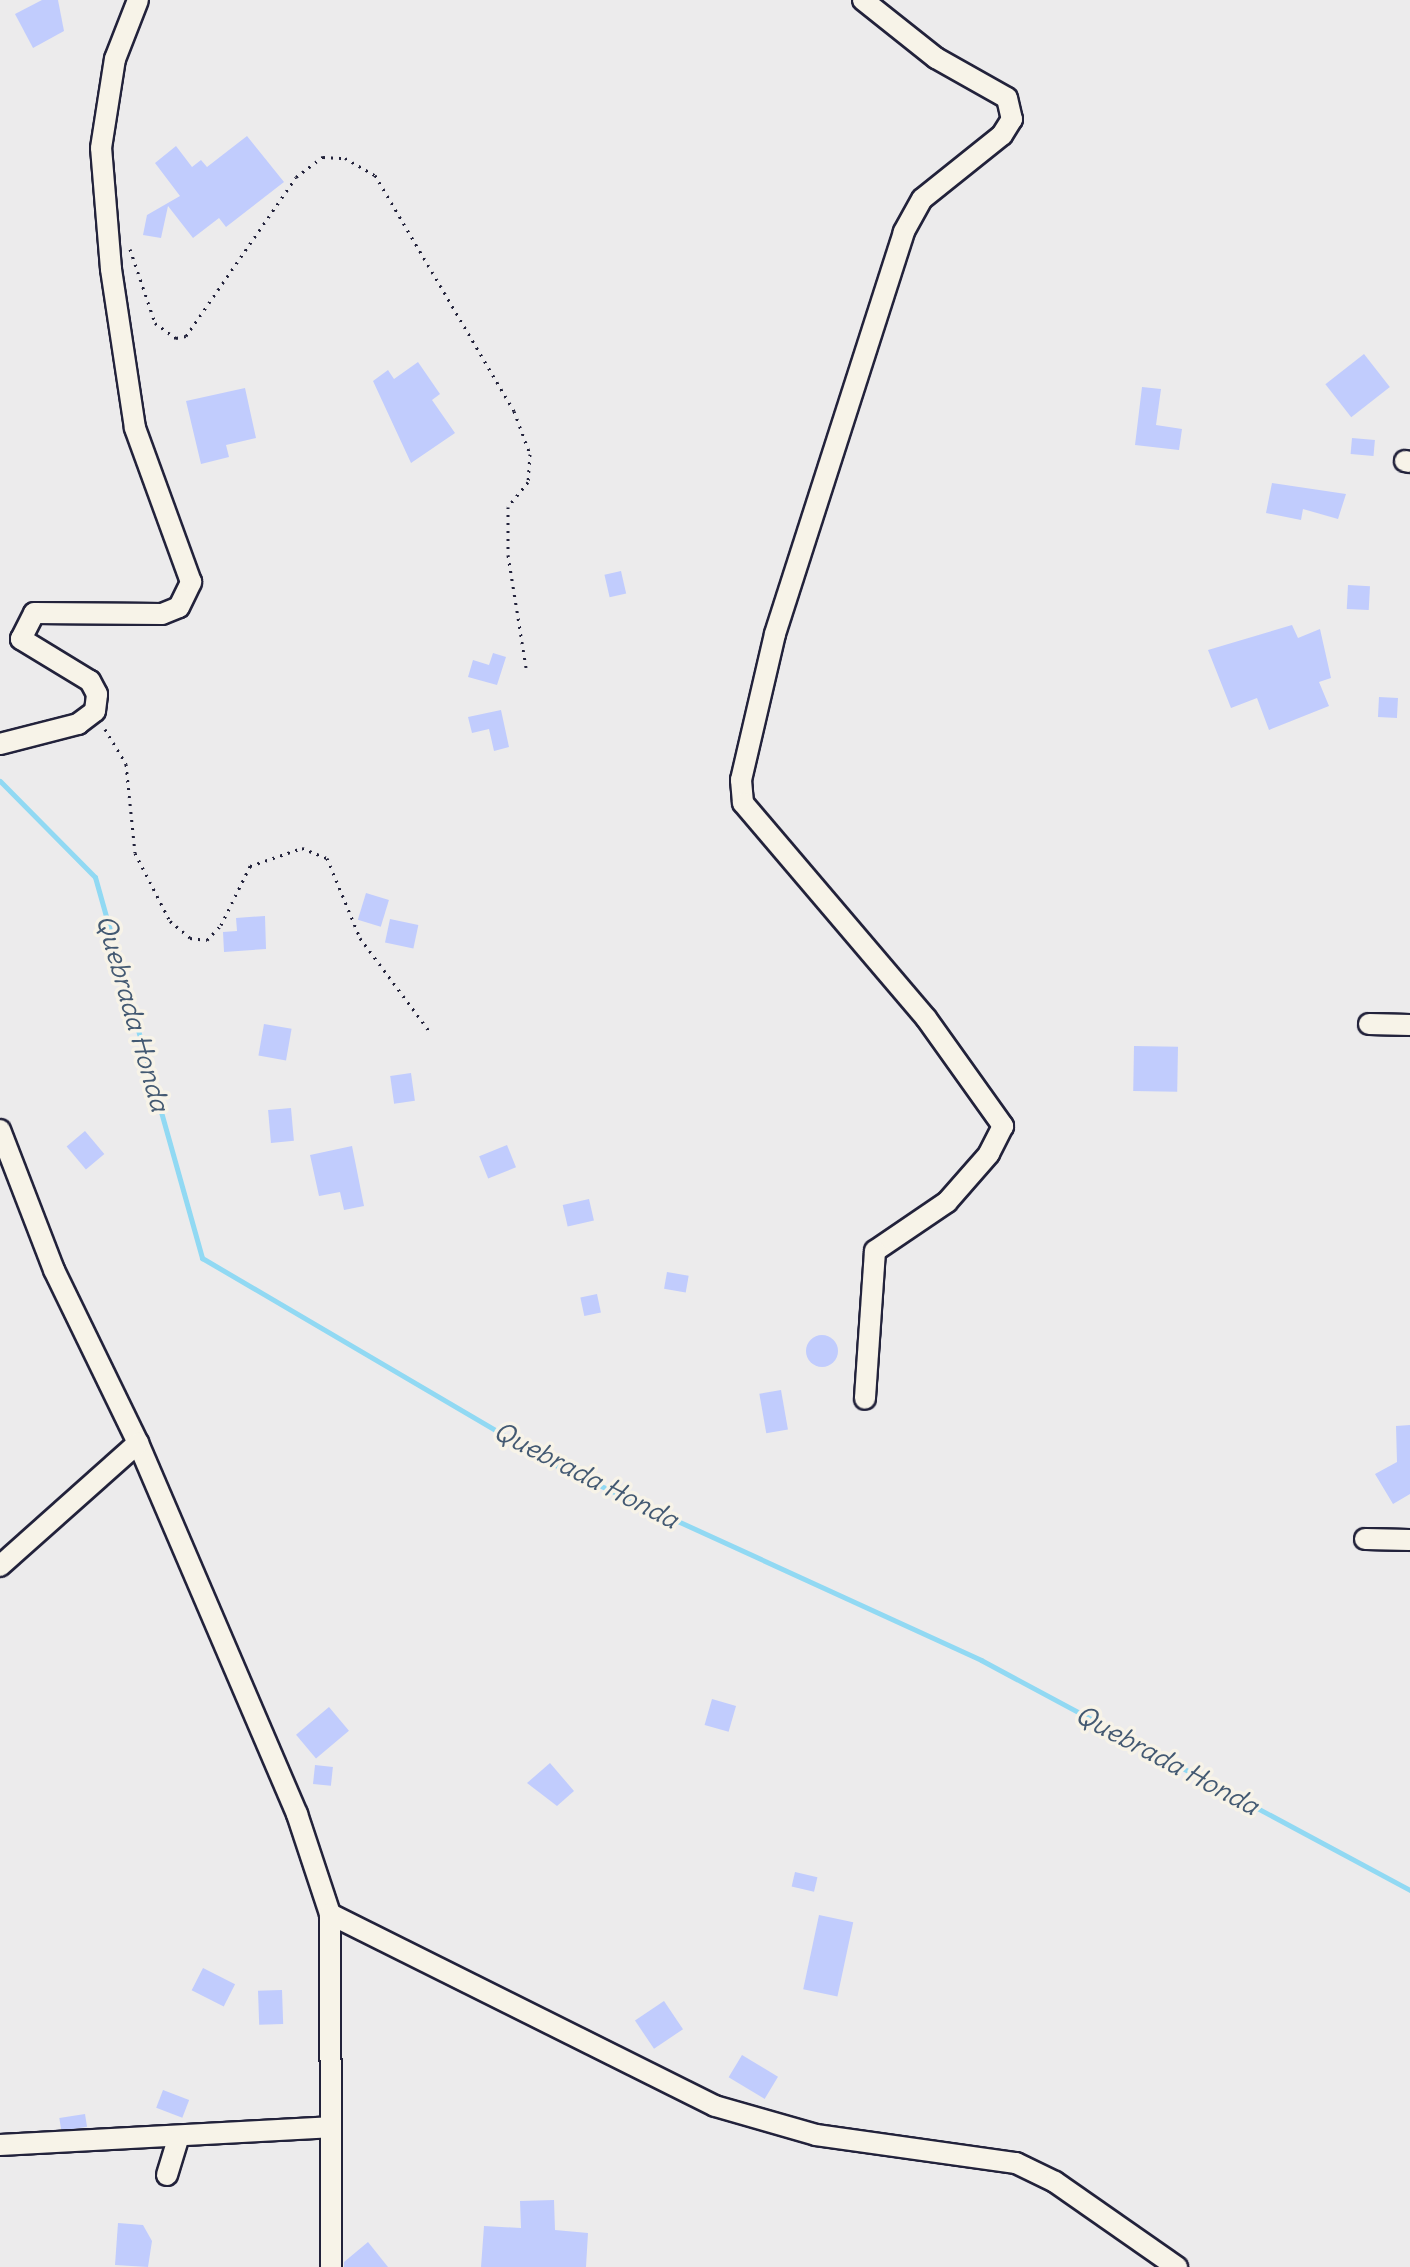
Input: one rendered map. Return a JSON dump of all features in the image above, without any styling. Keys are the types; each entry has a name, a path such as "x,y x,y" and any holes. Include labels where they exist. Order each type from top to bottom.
{"street":[{"path":"9,741 78,724 95,711 97,694 90,681 25,646 20,632 25,621 34,613 162,614 179,607 191,582 135,428 111,269 101,148 115,59 138,0"},
{"path":"863,0 936,58 1007,98 1012,119 1002,135 922,199 904,232 775,634 741,780 743,803 926,1018 1003,1126 989,1154 947,1202 875,1251 865,1399"},
{"path":"1369,1024 1410,1025"},
{"path":"0,1130 54,1270 138,1443 297,1814 330,1914 331,2267"},
{"path":"0,1566 138,1443"},
{"path":"1365,1539 1410,1540"},
{"path":"330,1914 715,2106 816,2135 1016,2163 1055,2182 1177,2267"},
{"path":"0,2145 178,2140 330,2127"},
{"path":"167,2175 178,2140"}],"path":[{"path":"125,234 155,323 176,338 186,336 296,177 323,157 345,158 375,175 514,411 530,454 528,482 508,507 508,555 526,668"},
{"path":"95,711 126,764 135,853 170,921 190,938 207,940 221,925 250,866 302,848 327,858 368,951 430,1032"}],"building":[{"path":"42,0 58,0 64,31 33,48 15,14"},
{"path":"247,136 284,182 226,227 219,218 193,238 168,206 161,238 143,235 147,215 180,196 155,163 176,146 192,167 201,160 207,167"},
{"path":"1364,354 1390,387 1351,417 1325,384"},
{"path":"418,362 440,394 432,400 455,433 411,463 373,381 388,370 394,379"},
{"path":"1142,387 1161,389 1156,425 1182,429 1179,450 1135,445"},
{"path":"245,388 256,438 226,445 229,457 201,464 186,401"},
{"path":"1352,438 1375,440 1374,456 1351,454"},
{"path":"1272,483 1346,494 1338,519 1303,509 1301,520 1266,513"},
{"path":"621,571 626,593 610,597 604,575"},
{"path":"1348,585 1370,586 1369,610 1347,609"},
{"path":"1292,625 1298,638 1320,629 1331,678 1319,682 1329,706 1269,730 1257,698 1231,708 1208,650"},
{"path":"493,653 506,657 497,685 468,677 473,660 489,665"},
{"path":"1379,697 1398,698 1397,718 1378,717"},
{"path":"501,710 509,747 494,751 489,729 472,733 468,717"},
{"path":"366,893 389,900 381,927 358,920"},
{"path":"265,916 266,949 224,952 223,932 237,931 236,918"},
{"path":"390,919 418,925 413,949 385,942"},
{"path":"264,1024 292,1029 286,1060 258,1056"},
{"path":"1134,1046 1178,1047 1177,1092 1133,1091"},
{"path":"411,1073 415,1101 394,1104 390,1076"},
{"path":"291,1108 294,1141 271,1143 268,1110"},
{"path":"85,1131 104,1154 86,1169 67,1146"},
{"path":"507,1145 516,1167 488,1178 479,1156"},
{"path":"352,1146 364,1206 344,1210 340,1192 319,1196 310,1155"},
{"path":"589,1199 594,1220 568,1227 563,1205"},
{"path":"667,1272 689,1276 686,1293 664,1289"},
{"path":"597,1294 601,1313 584,1316 580,1298"},
{"path":"822,1335 833,1340 838,1351 833,1362 822,1367 811,1362 806,1351 811,1340"},
{"path":"781,1390 788,1429 766,1433 759,1394"},
{"path":"1410,1425 1410,1494 1393,1504 1375,1474 1397,1462 1396,1426"},
{"path":"712,1699 736,1706 729,1732 705,1725"},
{"path":"329,1707 349,1731 316,1758 296,1735"},
{"path":"550,1763 574,1791 557,1806 527,1783"},
{"path":"315,1765 333,1767 331,1786 313,1784"},
{"path":"795,1872 817,1877 814,1892 792,1887"},
{"path":"819,1915 853,1922 837,1997 803,1989"},
{"path":"203,1968 235,1984 224,2007 192,1990"},
{"path":"282,1990 283,2024 259,2025 258,1991"},
{"path":"664,2001 683,2029 654,2049 635,2021"},
{"path":"742,2055 778,2077 765,2099 729,2077"},
{"path":"163,2090 189,2100 182,2118 156,2108"},
{"path":"85,2114 87,2127 61,2131 59,2118"},
{"path":"554,2200 555,2230 588,2233 586,2267 481,2267 484,2226 521,2228 520,2201"},
{"path":"118,2223 143,2225 152,2241 148,2267 115,2265"},
{"path":"368,2242 388,2267 344,2267 344,2262"}],"waterway":[{"name":"Quebrada Honda","path":"0,781 95,877 202,1258 553,1464 981,1660 1410,1890"}]}
